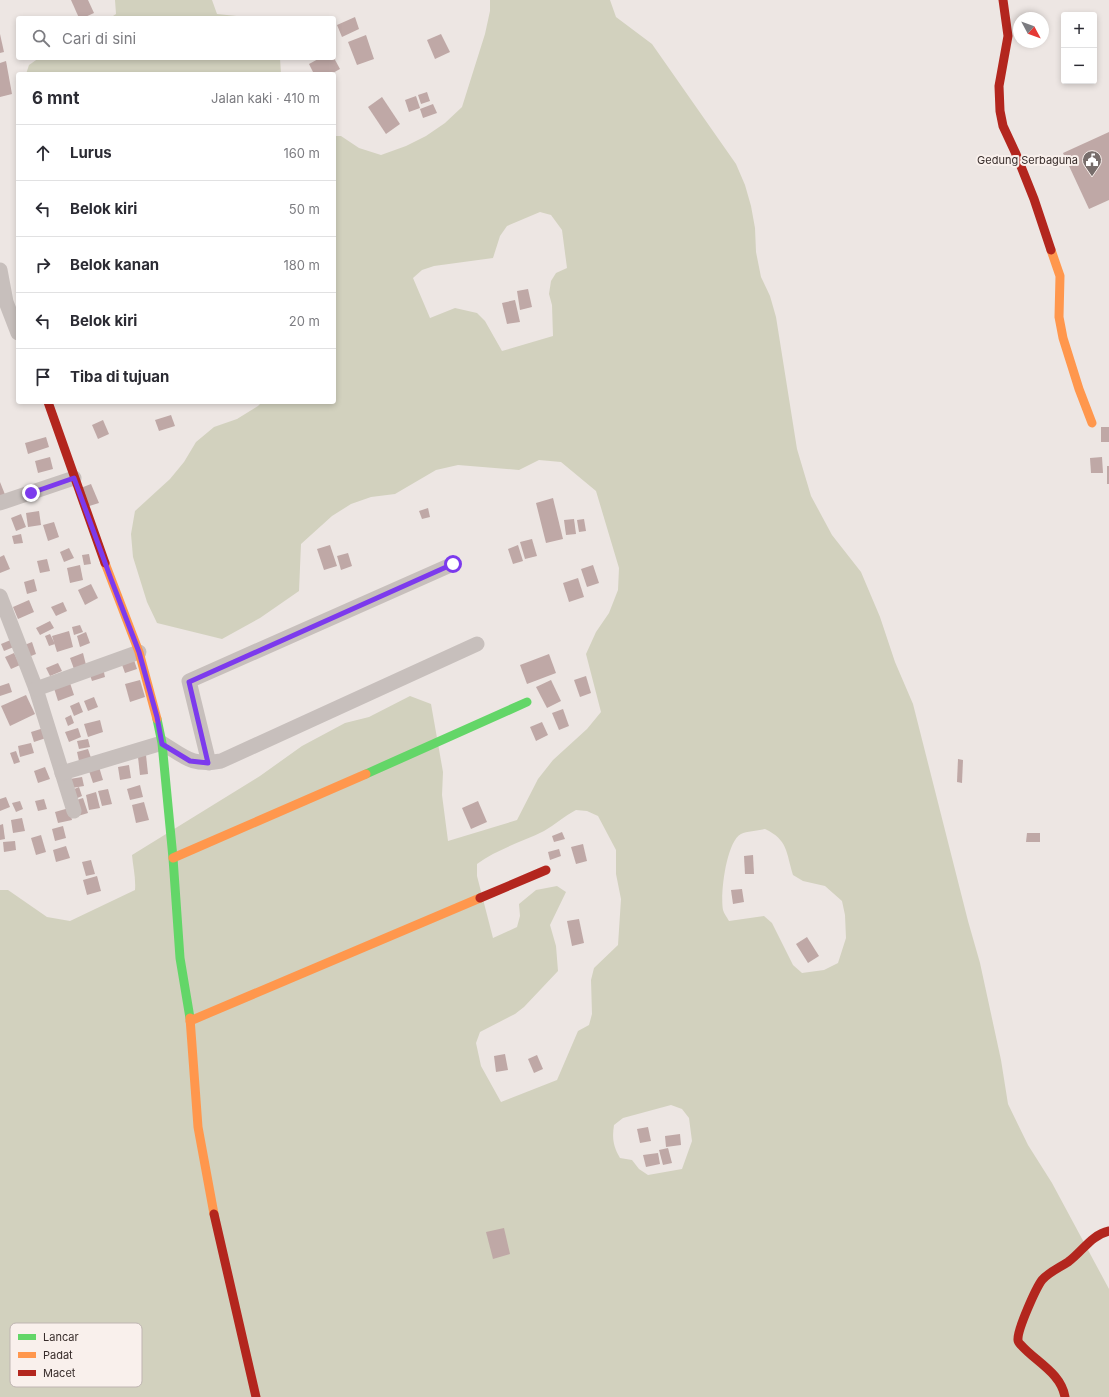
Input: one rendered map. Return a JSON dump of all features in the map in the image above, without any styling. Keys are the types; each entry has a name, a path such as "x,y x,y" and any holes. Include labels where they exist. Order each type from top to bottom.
{"street":[{"path":"1003,0 1008,36 999,86 1000,112 1003,126 1034,199 1060,276 1059,317 1063,338 1079,389 1092,423"},
{"path":"0,270 6,302 16,328"},
{"path":"49,404 74,478 139,652 157,717 162,744 173,858 180,958 190,1022 198,1127 217,1232 240,1324 256,1397"},
{"path":"0,503 74,478"},
{"path":"208,763 189,682 453,564"},
{"path":"0,596 36,689 74,811"},
{"path":"62,773 162,744 190,761 208,763 221,761 477,644"},
{"path":"36,689 139,652"},
{"path":"173,858 274,815 527,702"},
{"path":"190,1022 546,870"},
{"path":"1065,1397 1065,1391 1060,1383 1021,1345 1018,1339 1019,1331 1042,1280 1051,1272 1067,1263 1078,1254 1097,1234 1109,1230"}],"green space":[{"path":"115,0 212,0 217,14 237,16 113,16 116,14"},
{"path":"490,0 610,0 616,17 652,44 736,164 745,185 751,206 755,228 756,252 761,277 770,296 776,317 797,449 811,496 832,535 861,572 880,617 895,662 913,704 980,963 1001,1060 1008,1104 1028,1145 1052,1183 1109,1289 1109,1397 0,1397 0,890 8,890 47,917 70,921 135,890 132,855 260,776 302,746 345,723 369,717 410,696 431,704 443,772 442,795 448,841 517,820 538,779 553,760 587,729 601,712 586,654 596,632 609,613 618,590 619,568 596,491 561,462 539,460 519,470 458,465 436,470 395,494 371,497 351,504 332,516 301,544 299,591 260,618 222,639 157,623 147,602 133,557 131,534 135,511 170,479 184,462 196,442 214,427 237,419 260,404 336,404 336,136 341,136 359,148 381,155 406,146 426,136 445,123 462,107 485,34 490,11","holes":["540,212 551,215 562,230 567,268 556,273 551,281 549,294 552,305 553,336 502,351 485,321 477,313 455,308 430,318 413,278 422,270 434,266 493,258 500,236 507,226","576,810 587,811 598,816 616,850 616,874 621,899 618,945 594,968 591,980 592,1014 589,1025 578,1031 557,1080 501,1102 481,1066 476,1043 480,1032 515,1014 524,1007 558,971 556,946 550,925 566,892 557,886 536,890 519,904 520,916 517,927 493,938 477,876 477,864 501,850 544,831","765,829 773,833 782,842 787,853 793,875 803,881 825,886 842,901 845,915 846,938 838,963 824,970 802,973 793,965 772,923 764,916 729,921 723,910 723,881 731,847 741,834","671,1105 682,1109 689,1118 692,1141 682,1169 648,1175 639,1169 632,1160 620,1158 614,1146 614,1125 623,1118"]},
{"path":"36,60 280,60 281,72 27,72 29,65"}],"building":[{"path":"71,0 88,0 94,13 87,16 78,16"},
{"path":"355,17 359,29 342,37 337,25"},
{"path":"0,34 4,52 0,53"},
{"path":"441,34 450,52 435,59 427,40"},
{"path":"366,35 374,59 357,65 348,42"},
{"path":"316,60 335,60 340,69 335,72 313,72 309,64"},
{"path":"6,61 12,94 0,97 0,63"},
{"path":"427,92 430,101 421,104 418,95"},
{"path":"416,96 420,108 409,112 405,100"},
{"path":"382,97 400,124 386,134 368,107"},
{"path":"433,104 437,113 423,118 420,109"},
{"name":"Gedung Serbaguna","path":"1109,132 1109,200 1089,209 1063,153"},
{"path":"528,289 532,307 520,310 517,291"},
{"path":"515,300 520,322 507,324 502,303"},
{"path":"171,415 175,426 159,431 155,420"},
{"path":"103,420 109,434 98,439 92,425"},
{"path":"1101,427 1109,427 1109,442 1101,442"},
{"path":"46,437 49,447 28,454 25,443"},
{"path":"50,457 53,469 38,473 35,461"},
{"path":"1102,457 1103,473 1091,473 1090,458"},
{"path":"1107,466 1109,466 1109,484 1107,484"},
{"path":"0,482 6,497 0,499"},
{"path":"91,484 99,503 86,507 78,489"},
{"path":"553,498 563,539 546,543 536,503"},
{"path":"428,508 430,517 422,519 419,511"},
{"path":"39,511 41,525 28,527 26,513"},
{"path":"21,514 26,527 16,531 11,518"},
{"path":"574,519 576,534 566,535 564,520"},
{"path":"584,519 586,531 579,532 577,520"},
{"path":"54,522 59,537 48,541 43,525"},
{"path":"21,534 23,543 14,544 12,536"},
{"path":"532,539 537,556 525,559 520,542"},
{"path":"330,545 337,566 324,570 317,549"},
{"path":"518,545 523,561 513,564 508,549"},
{"path":"69,548 74,558 64,562 60,552"},
{"path":"348,553 352,566 341,570 337,556"},
{"path":"89,554 91,564 84,565 82,555"},
{"path":"4,555 10,569 0,573 0,557"},
{"path":"47,559 50,571 40,573 37,561"},
{"path":"80,565 83,580 70,583 67,568"},
{"path":"593,565 599,583 587,587 581,569"},
{"path":"578,578 584,597 569,602 563,583"},
{"path":"34,579 37,591 27,594 24,582"},
{"path":"91,584 98,598 85,605 78,590"},
{"path":"29,600 34,612 18,619 13,607"},
{"path":"63,602 67,611 56,616 51,607"},
{"path":"50,621 54,628 40,635 36,628"},
{"path":"80,625 83,632 74,635 72,627"},
{"path":"69,631 73,647 57,652 52,636"},
{"path":"86,632 90,643 80,647 77,636"},
{"path":"50,634 55,644 49,646 45,636"},
{"path":"13,639 16,646 4,651 1,644"},
{"path":"32,642 36,654 26,658 22,646"},
{"path":"14,653 20,665 11,669 5,657"},
{"path":"83,653 86,665 74,669 70,658"},
{"path":"549,654 556,673 527,684 520,665"},
{"path":"133,657 137,669 125,673 121,662"},
{"path":"58,663 62,671 50,676 46,668"},
{"path":"103,668 105,677 92,681 89,672"},
{"path":"586,676 591,693 580,697 574,680"},
{"path":"69,680 74,695 58,701 53,685"},
{"path":"140,680 145,697 130,702 125,684"},
{"path":"551,680 561,701 547,708 536,687"},
{"path":"9,683 12,692 0,696 0,686"},
{"path":"26,695 35,714 10,726 1,706"},
{"path":"94,697 98,707 88,711 84,701"},
{"path":"79,702 83,712 74,716 70,706"},
{"path":"563,709 569,726 559,730 552,713"},
{"path":"71,715 74,723 68,726 65,718"},
{"path":"100,720 103,732 88,737 84,724"},
{"path":"542,722 548,735 536,741 530,727"},
{"path":"44,728 46,738 34,742 31,732"},
{"path":"78,728 81,737 69,742 65,732"},
{"path":"88,739 90,747 79,749 77,741"},
{"path":"31,743 34,753 20,757 18,746"},
{"path":"88,749 91,758 79,761 77,752"},
{"path":"16,751 20,762 14,764 10,753"},
{"path":"146,755 148,774 140,775 138,757"},
{"path":"958,759 963,760 962,783 957,782"},
{"path":"129,765 131,778 120,780 118,767"},
{"path":"45,767 50,779 38,783 34,771"},
{"path":"99,767 103,780 93,783 89,771"},
{"path":"82,777 84,786 72,788 70,779"},
{"path":"140,785 143,797 130,800 127,789"},
{"path":"79,787 82,796 73,800 70,791"},
{"path":"108,789 112,804 102,806 98,791"},
{"path":"96,792 100,808 89,810 86,795"},
{"path":"6,797 10,807 0,811 0,799"},
{"path":"83,798 88,813 78,816 73,801"},
{"path":"44,799 47,809 38,811 35,801"},
{"path":"20,801 23,809 16,812 12,803"},
{"path":"478,801 487,822 471,829 462,808"},
{"path":"144,802 149,820 136,823 132,805"},
{"path":"69,808 72,820 58,823 55,812"},
{"path":"22,818 25,831 13,833 11,820"},
{"path":"3,824 5,839 0,840 0,825"},
{"path":"63,826 66,838 55,841 52,829"},
{"path":"562,832 565,839 554,842 552,836"},
{"path":"1027,833 1040,833 1040,842 1026,842"},
{"path":"41,835 46,852 36,855 31,838"},
{"path":"15,841 16,850 4,852 3,842"},
{"path":"583,844 587,861 576,864 571,847"},
{"path":"66,846 70,858 56,862 53,850"},
{"path":"559,849 561,856 550,860 548,852"},
{"path":"753,855 754,874 745,874 744,856"},
{"path":"91,860 95,874 86,876 82,862"},
{"path":"97,876 101,891 87,895 83,880"},
{"path":"742,889 744,902 733,904 731,890"},
{"path":"579,919 584,943 572,946 567,921"},
{"path":"807,937 819,956 808,963 796,944"},
{"path":"505,1054 508,1070 496,1072 494,1056"},
{"path":"537,1055 543,1069 534,1073 528,1059"},
{"path":"648,1127 651,1141 640,1143 637,1129"},
{"path":"680,1134 681,1145 666,1147 665,1136"},
{"path":"668,1148 672,1163 663,1165 659,1150"},
{"path":"658,1153 660,1164 646,1167 643,1155"},
{"path":"504,1228 510,1254 493,1259 486,1232"}],"traffic: fast":[{"path":"366,774 527,702"},
{"path":"157,719 162,743 173,858 180,958 190,1018"}],"traffic: slow":[{"path":"1051,250 1060,276 1059,317 1063,338 1079,389 1092,423"},
{"path":"105,563 139,652 157,719"},
{"path":"173,858 366,774"},
{"path":"190,1021 480,898"},
{"path":"190,1018 198,1127 214,1214"}],"traffic: jam":[{"path":"1003,0 1008,36 999,86 1000,111 1003,126 1034,199 1051,250"},
{"path":"49,404 105,563"},
{"path":"480,898 546,870"},
{"path":"214,1214 256,1397"},
{"path":"1065,1397 1059,1381 1019,1343 1018,1335 1027,1309 1042,1280 1051,1272 1068,1262 1097,1236 1109,1231"}],"place":[{"name":"Gedung Serbaguna","path":"1092,177"}],"route":[{"path":"31,493 74,478 139,652 157,717 162,744 190,761 208,763 189,682 453,564"}]}
